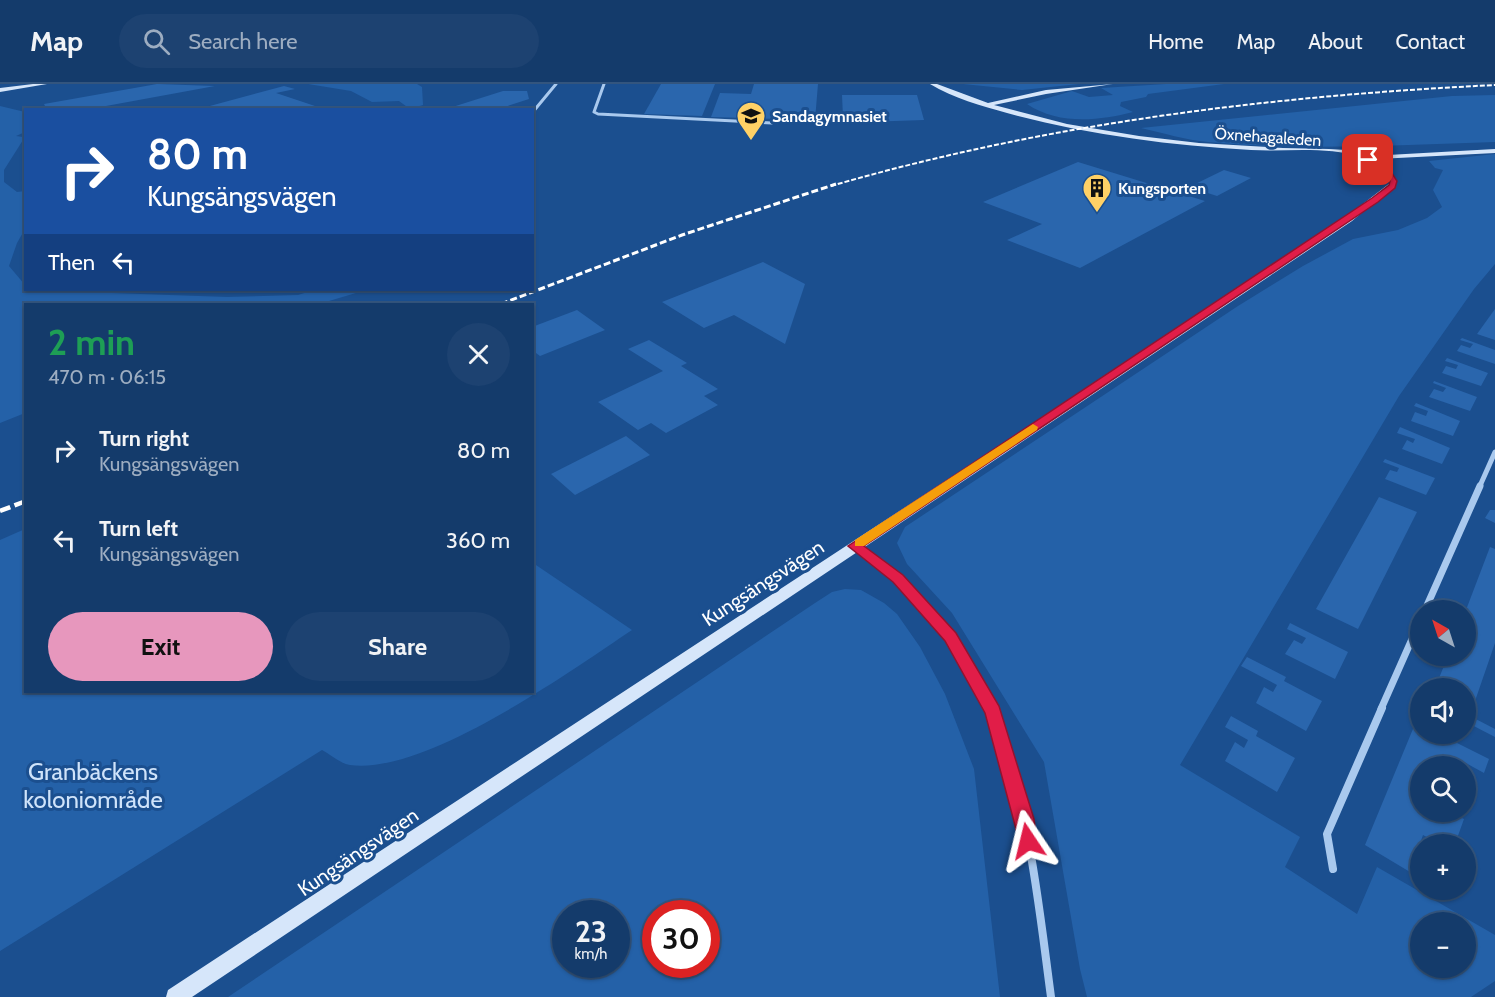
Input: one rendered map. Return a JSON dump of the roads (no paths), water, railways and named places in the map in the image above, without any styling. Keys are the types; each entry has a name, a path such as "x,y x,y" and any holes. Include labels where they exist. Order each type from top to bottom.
{"street":[{"path":"0,90 41,84"},
{"path":"534,110 556,84"},
{"path":"604,84 594,111 598,114 772,123"},
{"name":"Öxnehagaleden","path":"933,84 986,106 1063,123 1200,145 1370,158 1495,149"},
{"name":"Öxnehagaleden","path":"948,84 1063,123"},
{"path":"986,106 1046,92 1110,84"},
{"name":"Öxnehagaleden","path":"1200,145 1346,152 1495,149"},
{"name":"Öxnehagaleden","path":"1370,158 1375,154 1400,151"},
{"name":"Öxnehagaleden","path":"1346,152 1370,158"},
{"path":"1314,155 1372,167 1390,174"},
{"name":"Kungsängsvägen","path":"175,997 1349,219 1393,186 1390,174 1398,162 1412,156"},
{"path":"1370,158 1372,167"},
{"path":"1370,158 1390,174"},
{"path":"1429,600 1495,452"},
{"path":"855,546 898,578 951,637 993,711 1025,819 1051,997"},
{"path":"1333,869 1327,834 1410,644"}],"railway":[{"path":"831,186 995,145 1160,116 1327,97 1495,85"},
{"path":"504,303 682,235 836,184"},
{"path":"0,511 24,502"}],"place":[{"name":"Sandagymnasiet","path":"751,142"},
{"name":"Kungsporten","path":"1097,214"}],"park label":[{"name":"Granbäckens koloniområde","path":"93,785"}]}
